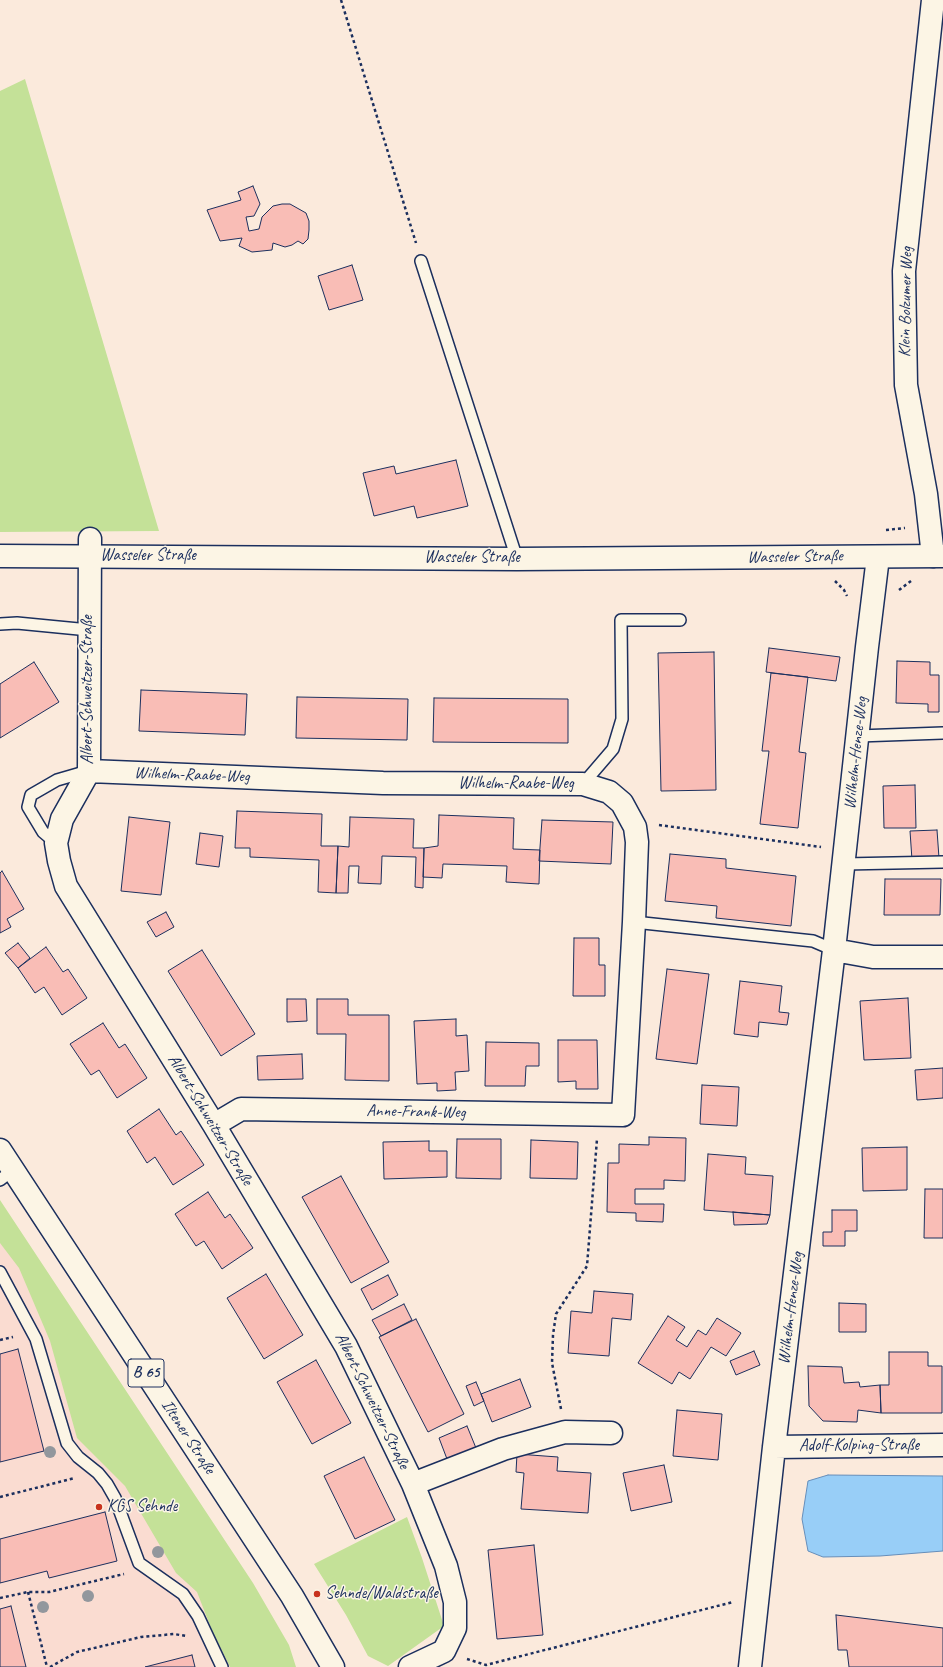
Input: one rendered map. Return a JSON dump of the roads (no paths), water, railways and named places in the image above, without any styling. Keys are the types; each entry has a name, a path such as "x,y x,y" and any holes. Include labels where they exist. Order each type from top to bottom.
{"street":[{"name":"Klein Bolzumer Weg","path":"933,0 904,271 906,385 938,556"},
{"name":"Wasseler Straße","path":"0,556 90,547 517,559 938,556"},
{"name":"Albert-Schweitzer-Straße","path":"90,547 89,771 62,819 56,843 66,886 214,1125 346,1346 413,1484 446,1566 455,1602 455,1628 444,1651 410,1667"},
{"name":"Wilhelm-Henze-Weg","path":"750,1667 774,1447 834,950 878,556"},
{"name":"Wilhelm-Raabe-Weg","path":"89,771 383,783 583,784 609,792 622,803 635,827 637,842 623,1115"},
{"path":"834,950 873,957 943,958"},
{"name":"Anne-Frank-Weg","path":"214,1125 241,1109 623,1115"},
{"name":"Iltener Straße","path":"0,1150 7,1175 288,1589 333,1667"},
{"path":"413,1484 502,1449 565,1432 611,1433"},
{"name":"Adolf-Kolping-Straße","path":"774,1447 943,1445"}],"lane":[{"path":"421,261 517,559"},
{"path":"583,784 613,749 622,719 621,620 680,620"},
{"path":"0,624 17,623 89,630"},
{"path":"858,736 943,734"},
{"path":"56,843 43,832 28,808 31,795 57,780 89,771"},
{"path":"844,857 943,862"},
{"path":"634,922 813,941 834,950"},
{"path":"0,1272 36,1340 67,1443 78,1457 98,1473 107,1484 115,1498 140,1563 183,1594 198,1616 222,1667"}],"water":[{"path":"828,1475 943,1476 943,1551 880,1556 823,1557 808,1551 802,1519 808,1481"}],"place":[{"name":"KGS Sehnde","path":"99,1507"},
{"name":"Sehnde/Waldstraße","path":"317,1594"}]}
